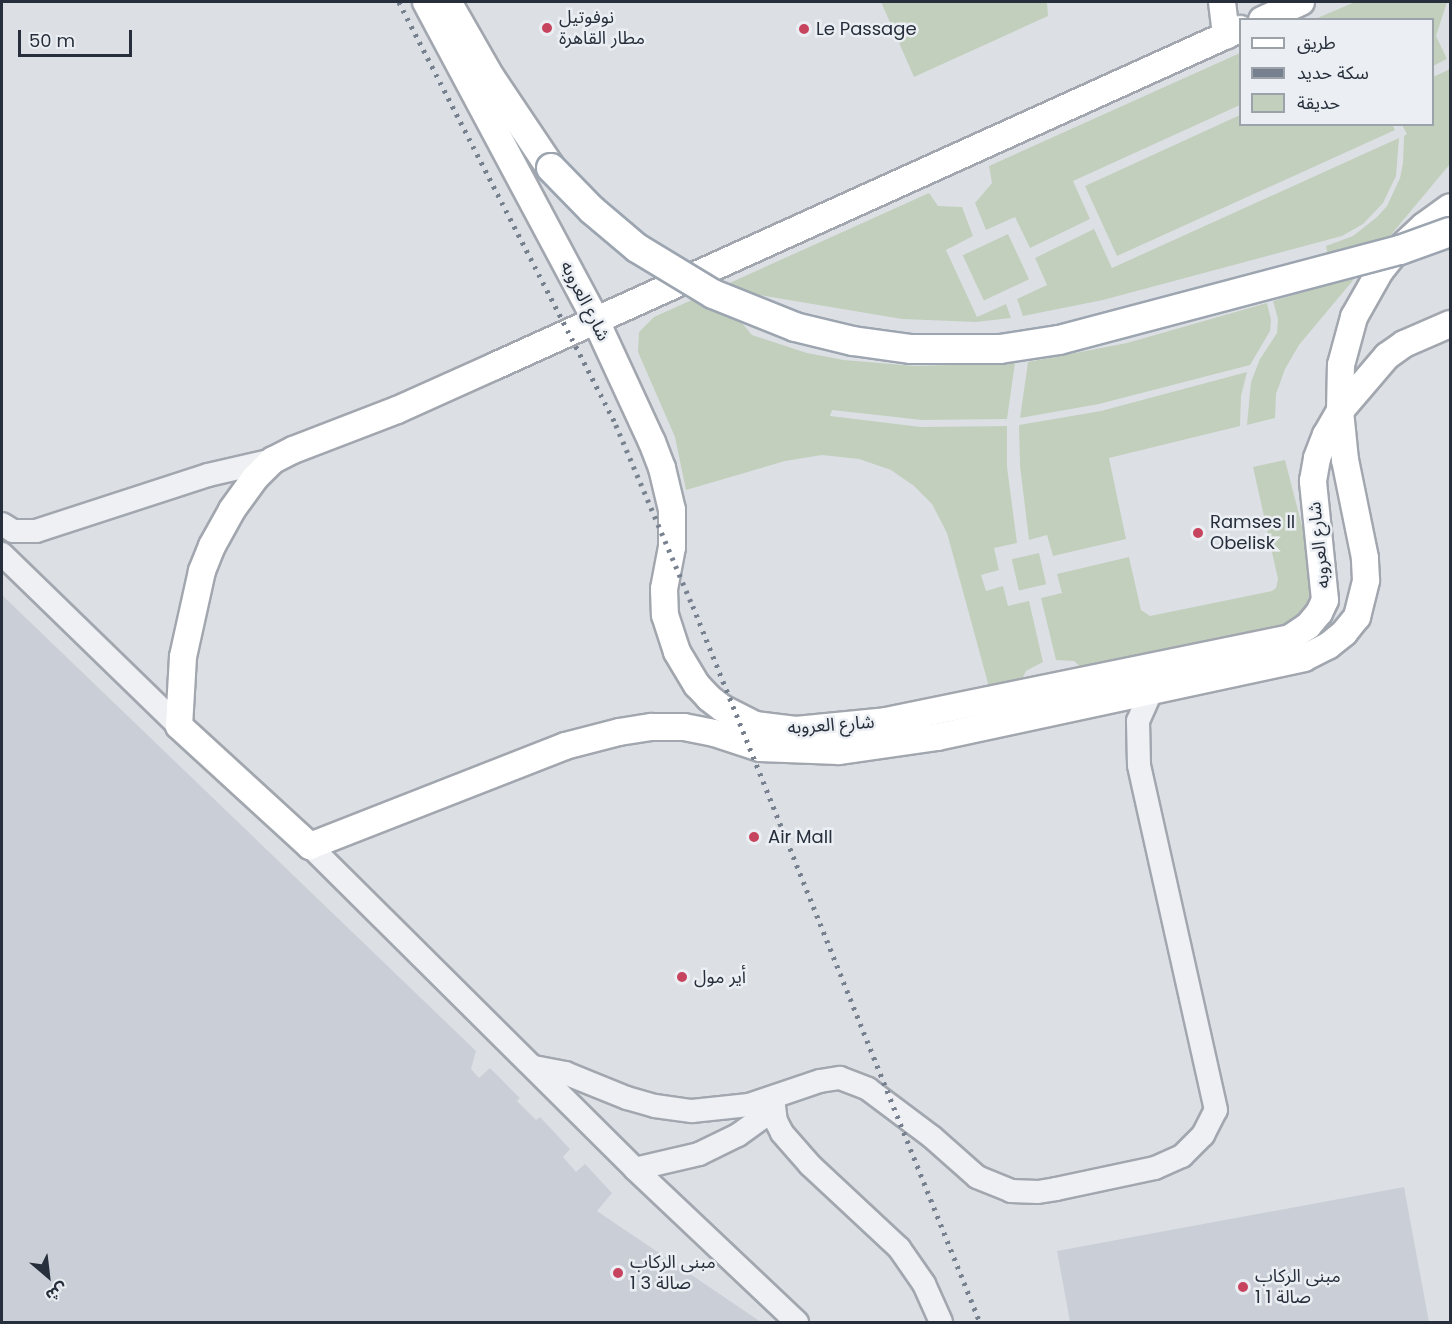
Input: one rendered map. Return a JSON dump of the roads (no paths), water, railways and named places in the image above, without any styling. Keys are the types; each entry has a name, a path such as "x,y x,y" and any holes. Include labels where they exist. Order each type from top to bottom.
{"main road":[{"name":"شارع العروبه","path":"426,2 596,321 640,413 668,489 672,528 664,589 665,615 676,652 697,685 722,708 755,724 777,729 814,729 886,722 1290,638 1308,626 1319,613 1325,600 1313,481 1317,458 1326,435 1340,411 1396,349 1450,324"},
{"path":"447,2 490,77 550,168 592,210 637,248 713,294 767,317 814,332 853,341 911,349 1000,349 1059,340 1400,250 1450,232"},
{"path":"310,846 179,726 183,657 202,571 212,546 232,510 255,478 273,460 397,410 1233,33 1222,2"},
{"path":"1266,18 1300,2"},
{"path":"1340,411 1341,364 1354,317 1370,288 1400,247 1450,207"},
{"path":"1370,288 1405,267 1421,253 1450,216"},
{"name":"شارع العروبه","path":"310,846 565,746 619,732 652,727 684,727 714,733 760,748 786,751 839,751 937,737 1152,690 1281,665 1304,658 1328,646 1344,633 1357,617 1366,580 1365,558 1345,460 1340,411"}],"street":[{"path":"179,726 2,554 7,527 36,531 208,475 273,460"},
{"path":"635,1169 699,1154 738,1135 774,1104 820,1081 840,1078 868,1089 932,1137 977,1177 1003,1189 1023,1192 1056,1189 1155,1168 1182,1156 1194,1146 1210,1124 1216,1110 1136,740 1138,721 1152,690"},
{"path":"310,846 635,1169 797,1323"},
{"path":"534,1067 571,1075 627,1098 673,1109 710,1110 774,1104"},
{"path":"774,1104 782,1133 810,1165 899,1248 924,1284 941,1323"}],"railway":[{"path":"399,2 616,425 693,606 980,1322"}],"place":[{"name":"نوفوتيل مطار القاهرة","path":"547,28"},
{"name":"Le Passage","path":"804,29"},
{"name":"Ramses II Obelisk","path":"1198,533"},
{"name":"Air Mall","path":"754,837"},
{"name":"أير مول","path":"682,977"},
{"name":"مبنى الركاب 1 صالة 3","path":"618,1273"},
{"name":"مبنى الركاب 1 صالة 1","path":"1243,1287"}]}
